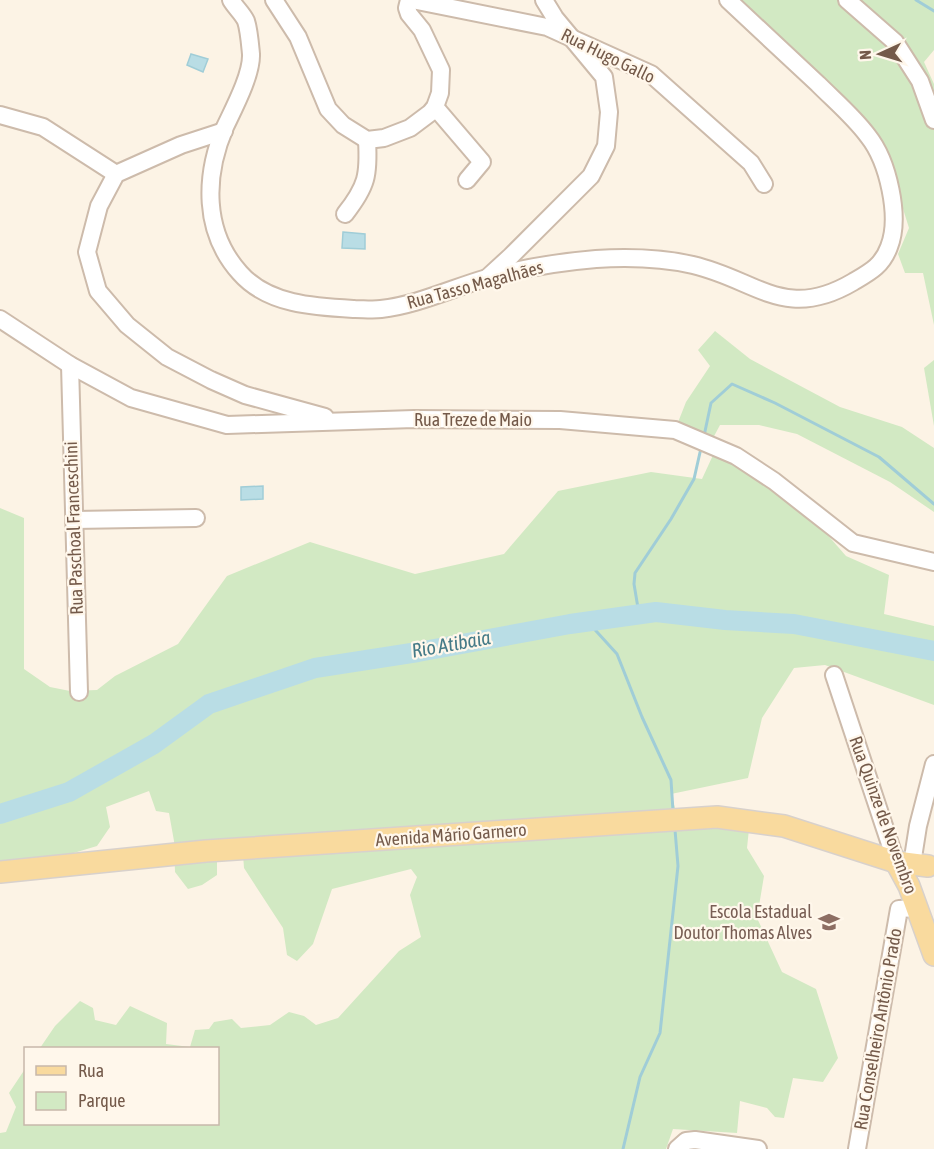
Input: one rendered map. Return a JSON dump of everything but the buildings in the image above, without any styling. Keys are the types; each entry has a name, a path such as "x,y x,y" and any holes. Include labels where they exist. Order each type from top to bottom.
{"main road":[{"name":"Avenida Mário Garnero","path":"0,872 206,851 717,817 784,826 918,863"},
{"name":"Rua Quinze de Novembro","path":"918,863 909,904 934,955"},
{"path":"909,904 918,863"}],"street":[{"name":"Rua Tasso Magalhães","path":"231,0 246,22 251,57 241,93 224,131 213,166 210,209 218,240 240,274 266,294 301,304 380,310 486,278 535,267 595,259 647,258 690,264 718,271 783,298 804,300 825,295 845,286 880,264 890,246 895,220 887,174 870,138 831,97 728,0"},
{"path":"274,0 298,37 328,109 343,125 367,140 384,138 410,128 435,107 440,93 441,70 422,30 409,14 407,8 411,0"},
{"name":"Rua Hugo Gallo","path":"411,0 551,22 572,38 651,74 751,163 764,184"},
{"path":"544,0 551,22"},
{"path":"847,0 895,42 920,81 934,120"},
{"path":"486,278 591,176 606,146 609,112 604,77 572,38"},
{"path":"604,77 608,69 621,61"},
{"path":"435,107 482,162 467,180"},
{"path":"0,115 43,127 116,174"},
{"path":"224,131 181,145 116,174 99,206 87,252 98,291 127,325 167,357 211,380 245,394 342,422"},
{"path":"345,214 361,194 367,176 367,140"},
{"name":"Rua Treze de Maio","path":"0,320 70,365 131,398 227,425 414,419 560,420 675,430 736,456 774,481 852,543 934,561"},
{"name":"Rua Paschoal Franceschini","path":"70,365 79,692"},
{"path":"74,520 195,518"},
{"name":"Rua Quinze de Novembro","path":"834,675 918,863"},
{"path":"918,863 918,826 934,764"},
{"name":"Rua Conselheiro Antônio Prado","path":"857,1149 909,904"},
{"path":"681,1145 695,1140 758,1149"}],"green space":[{"path":"720,0 934,0 934,50 924,62 934,84 934,325 923,273 905,273 898,254 909,228 899,196 870,138 809,76"},
{"path":"715,331 750,359 840,407 902,427 934,448 934,512 890,482 797,434 759,425 720,425 712,440 675,430 686,402 710,366 698,350"},
{"path":"934,360 934,426 924,368"},
{"path":"714,453 769,483 818,524 846,556 889,575 884,614 934,626 934,705 825,665 794,668 762,718 748,778 671,794 675,808 749,829 747,848 764,876 757,918 782,972 816,989 838,1058 823,1082 793,1078 784,1118 775,1117 767,1108 740,1101 737,1133 673,1129 666,1149 0,1149 0,1133 6,1132 16,1107 9,1093 24,1070 24,1125 219,1125 219,1047 190,1047 195,1030 209,1029 214,1022 232,1019 241,1028 270,1025 289,1012 304,1016 316,1025 338,1018 399,951 421,937 410,895 417,877 411,869 332,889 313,944 297,961 287,955 283,928 244,868 243,854 217,856 217,875 202,885 188,889 175,872 174,841 169,813 156,811 149,791 106,807 110,827 97,846 0,875 0,508 24,518 24,669 50,687 70,691 97,690 115,676 178,644 227,576 310,542 415,574 504,554 558,491 651,472 702,479"},
{"path":"80,1001 93,1008 95,1020 116,1025 130,1006 167,1023 166,1044 190,1047 41,1047 55,1026"}],"water":[{"path":"191,54 208,59 203,72 187,65"},
{"path":"343,232 365,234 365,249 342,248"},
{"path":"263,486 263,499 241,500 241,487"}],"waterway":[{"path":"916,0 934,11"},
{"path":"704,436 711,403 732,384 775,403 879,457 934,504"},
{"path":"639,614 634,584 635,573 694,479 701,448"},
{"name":"Rio Atibaia","path":"0,814 69,792 154,744 209,704 315,668 570,624 656,612 725,620 794,624 934,651"},
{"path":"587,621 617,654 642,717 671,780 673,811"},
{"path":"623,1149 640,1077 660,1033 678,866 675,830"}],"place":[{"name":"Escola Estadual Doutor Thomas Alves","path":"829,922"}]}
